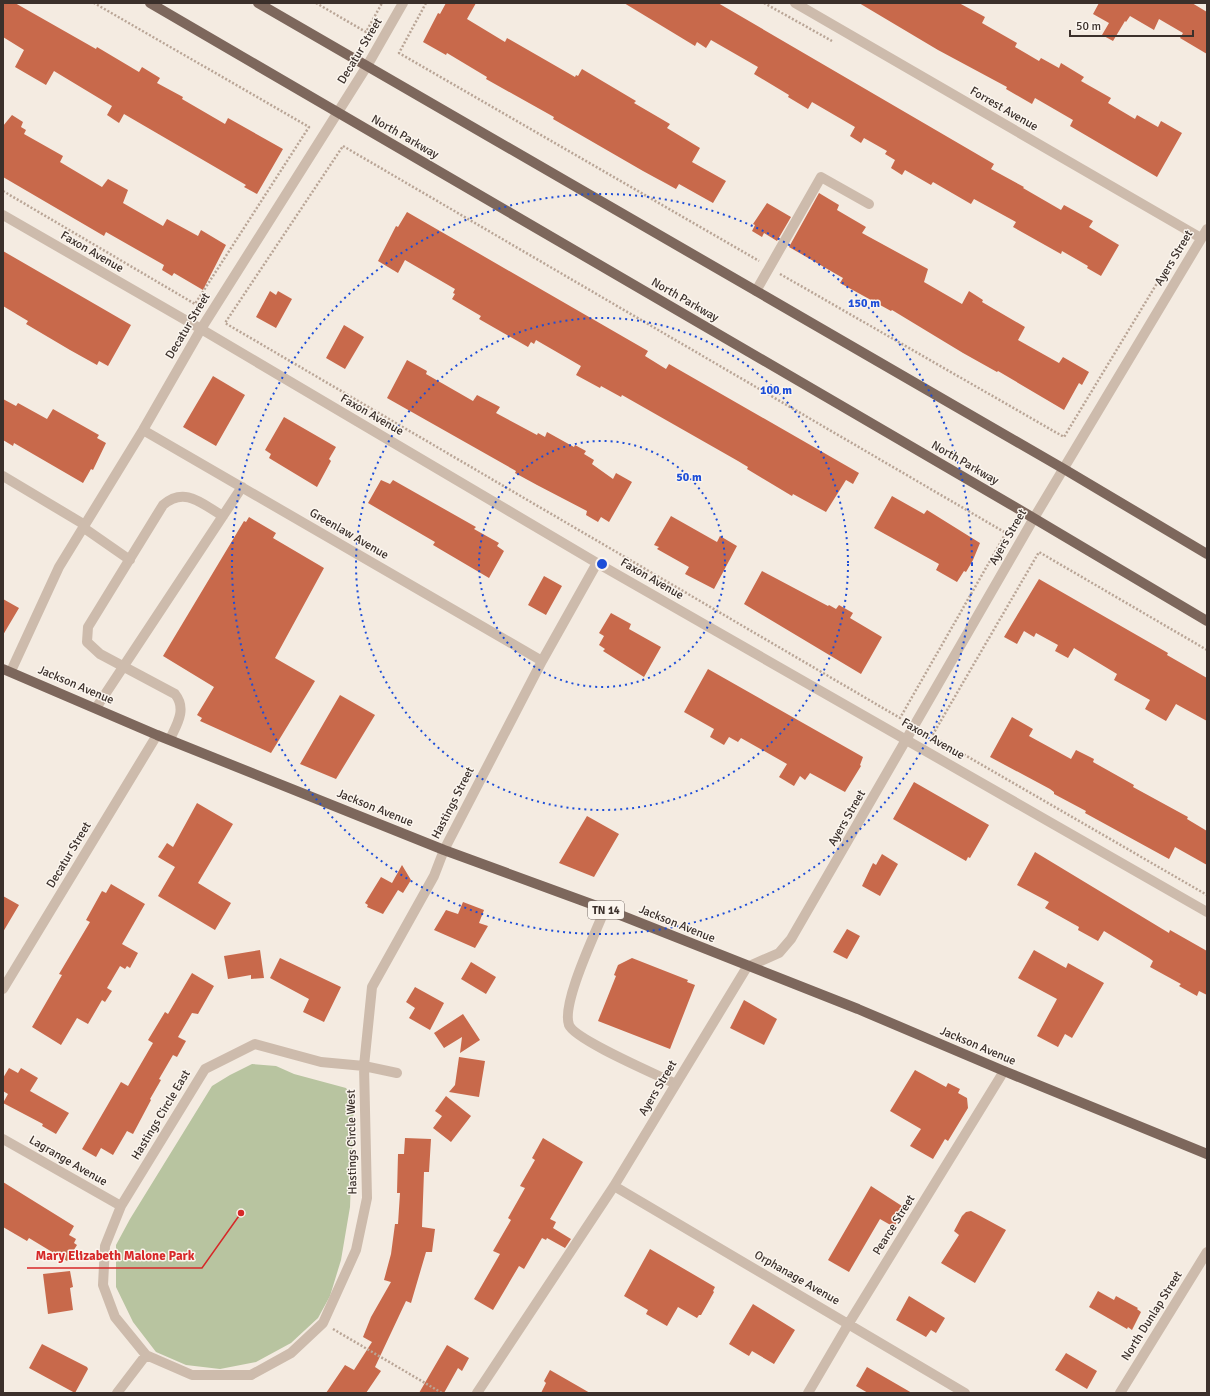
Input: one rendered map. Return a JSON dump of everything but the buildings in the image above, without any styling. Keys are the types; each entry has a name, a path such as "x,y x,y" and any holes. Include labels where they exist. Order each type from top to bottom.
{"main road":[{"name":"North Parkway","path":"150,3 1034,518 1207,621"},
{"path":"258,3 1064,469 1207,554"},
{"name":"Jackson Avenue","path":"7,670 157,735 444,850 605,909 858,1009 1004,1071 1207,1154"}],"street":[{"name":"Decatur Street","path":"7,670 59,567 143,430 201,329 367,66 403,3"},
{"name":"Forrest Avenue","path":"795,3 1201,238"},
{"path":"756,291 820,177 869,204"},
{"name":"Faxon Avenue","path":"3,215 201,329 597,562 1207,912"},
{"name":"Ayers Street","path":"477,1393 614,1186 747,966 779,953 790,939 1034,518 1207,229"},
{"name":"Greenlaw Avenue","path":"143,430 542,661"},
{"path":"3,476 84,527 130,560"},
{"path":"96,708 242,488"},
{"path":"170,739 180,717 182,708 180,700 175,694 100,654 88,642 88,627 163,505 172,498 180,496 191,498 223,516"},
{"name":"Hastings Street","path":"364,1066 372,987 434,876 444,850 542,661 597,562"},
{"name":"Decatur Street","path":"3,989 157,735"},
{"path":"605,909 569,1002 569,1025 574,1033 593,1044 676,1084"},
{"name":"Hastings Circle East","path":"146,1355 115,1317 103,1285 105,1246 121,1206 205,1069 255,1044 321,1062 364,1066 397,1073"},
{"name":"Hastings Circle West","path":"146,1355 192,1375 251,1375 291,1353 323,1323 356,1250 367,1198 364,1066"},
{"name":"Pearce Street","path":"808,1393 849,1323 1004,1071"},
{"name":"Lagrange Avenue","path":"3,1139 121,1206"},
{"name":"Orphanage Avenue","path":"614,1186 849,1323 965,1393"},
{"name":"North Dunlap Street","path":"1120,1393 1207,1252"},
{"path":"117,1393 146,1355"}],"path":[{"path":"3,190 195,304 309,127 94,3"},
{"path":"316,3 366,32 382,3"},
{"path":"426,3 399,53 1064,437 1166,268"},
{"path":"764,3 833,42"},
{"path":"342,146 1006,533 900,718 225,323 342,146"},
{"path":"1207,650 1039,552 932,736 1207,895"},
{"path":"323,1323 442,1393"}],"green space":[{"path":"252,1064 276,1066 294,1074 346,1088 354,1100 350,1207 341,1260 330,1296 318,1318 291,1343 256,1362 220,1369 186,1365 156,1352 133,1322 116,1287 116,1245 130,1219 212,1086"}],"place":[{"name":"Mary Elizabeth Malone Park","path":"241,1213"}]}
